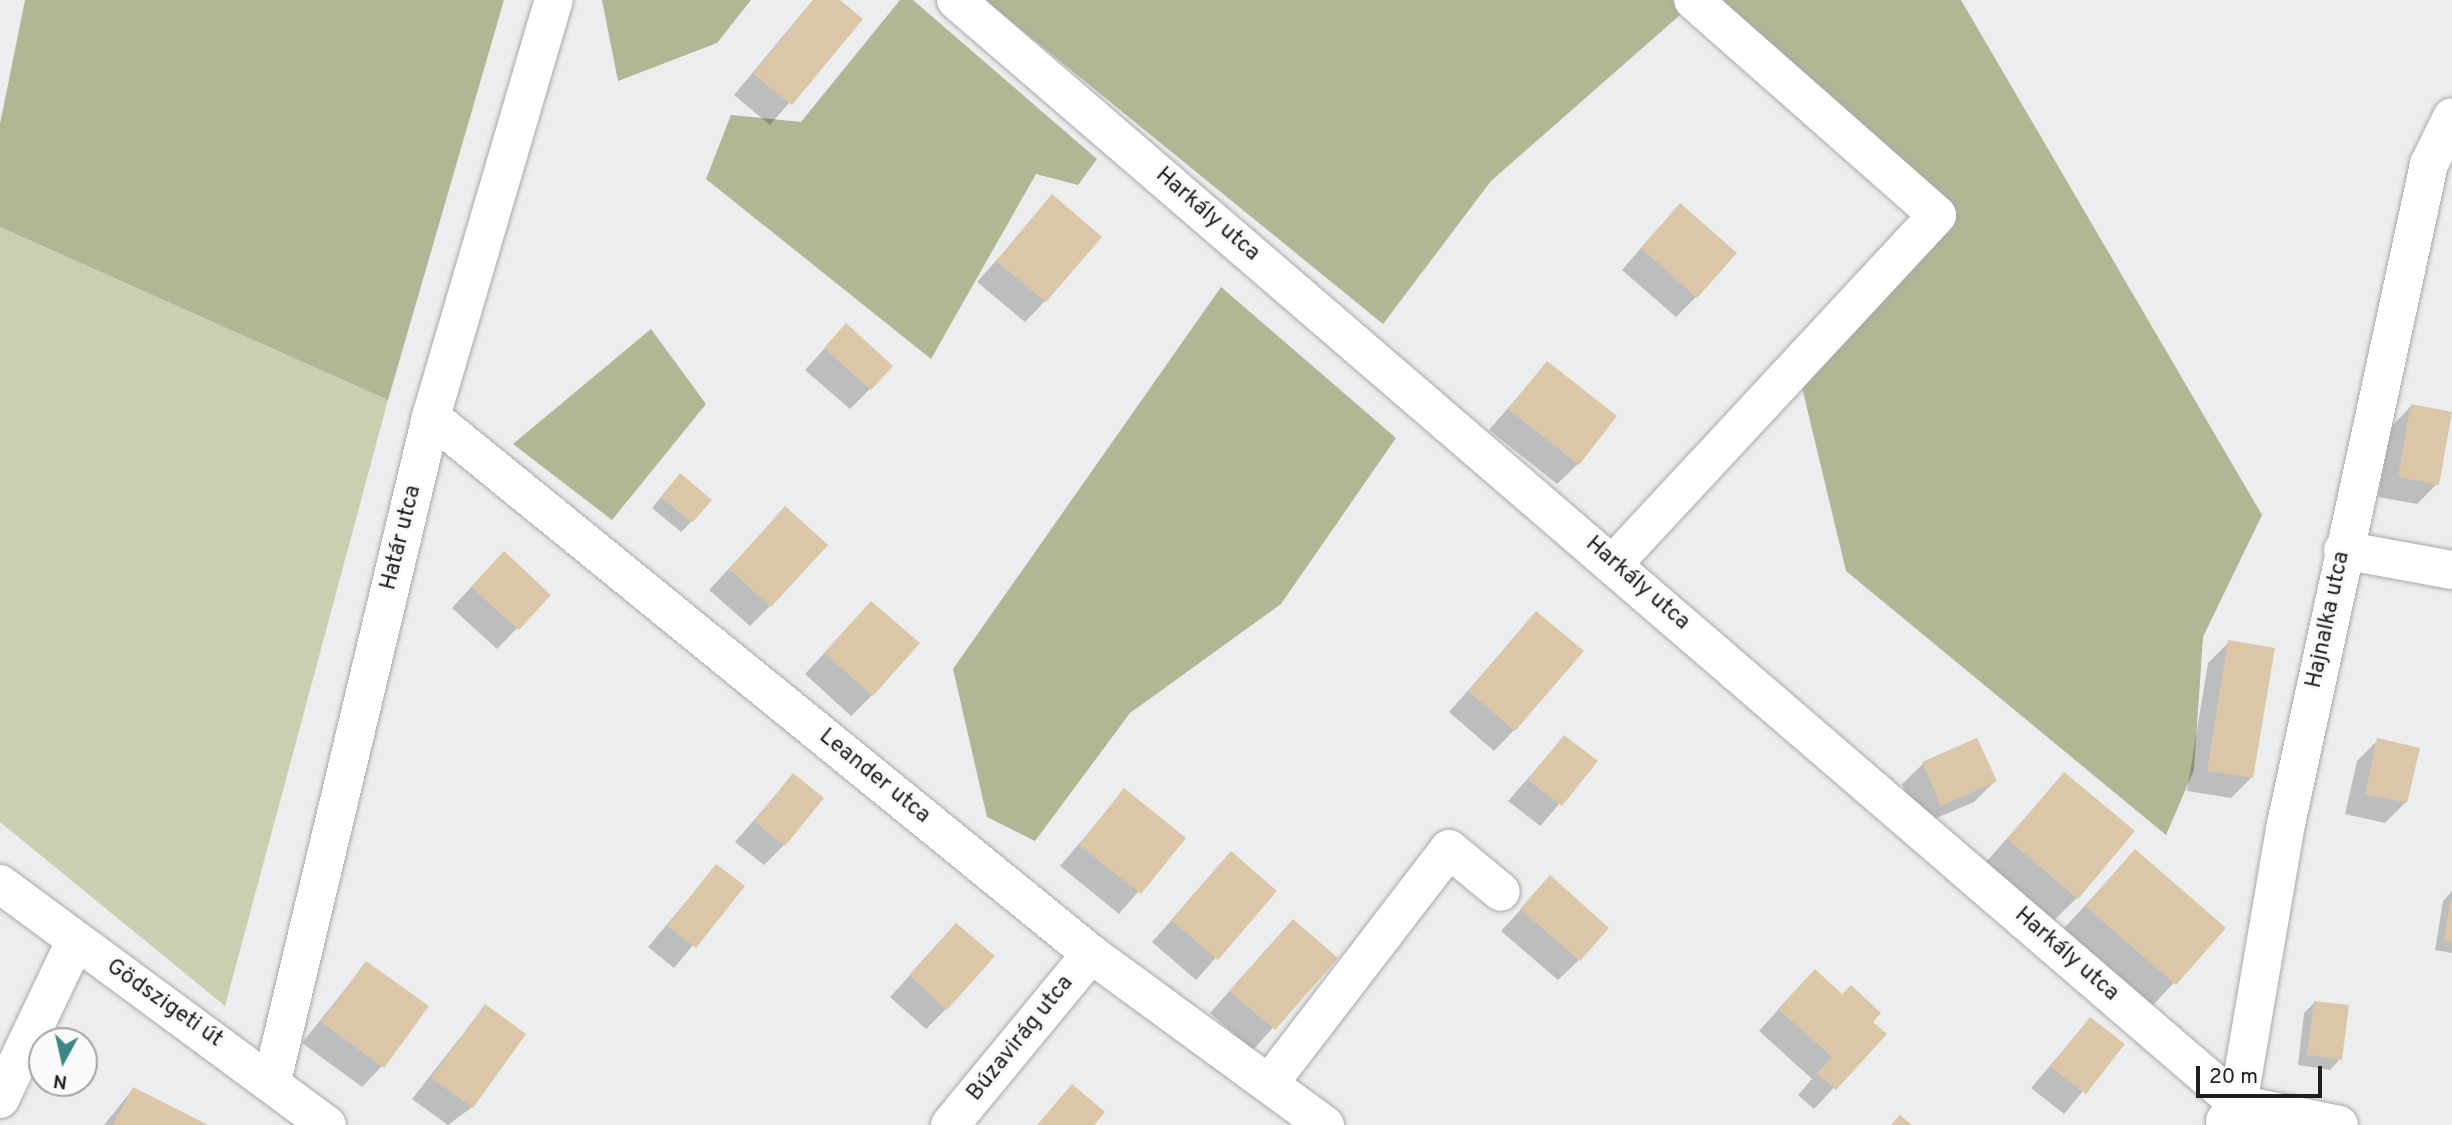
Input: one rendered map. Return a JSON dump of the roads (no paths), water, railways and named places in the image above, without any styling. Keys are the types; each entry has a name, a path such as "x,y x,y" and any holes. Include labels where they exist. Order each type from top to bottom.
{"street":[{"name":"Határ utca","path":"272,1081 431,416 554,0"},
{"name":"Harkály utca","path":"956,0 1613,564 2230,1115 2339,1125"},
{"path":"1613,564 1937,215 1693,0"},
{"name":"Hajnalka utca","path":"2230,1115 2343,550 2429,164 2452,117"},
{"name":"Leander utca","path":"431,416 1091,954 1271,1081 1325,1125"},
{"path":"2343,550 2452,570"},
{"path":"1271,1081 1449,849 1500,892"},
{"name":"Gödszigeti út","path":"0,884 75,942 272,1081 327,1125"},
{"path":"0,1099 75,942"},
{"name":"Búzavirág utca","path":"950,1125 1091,954"}]}
